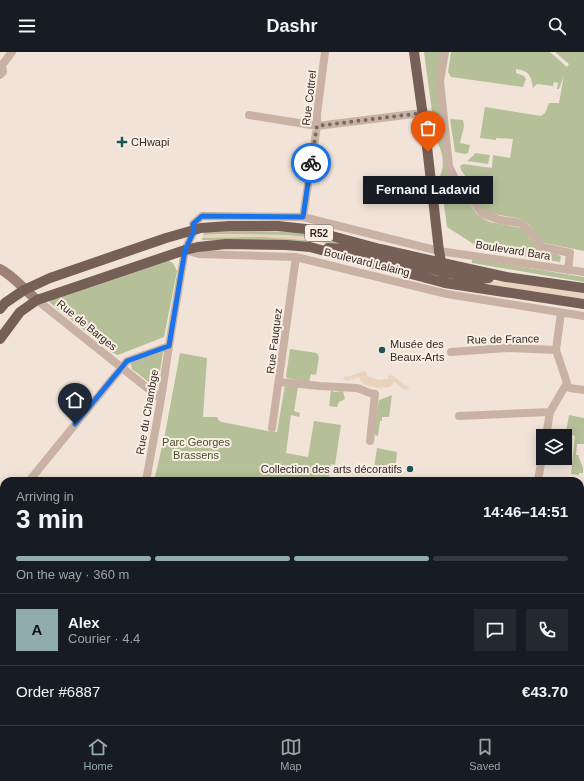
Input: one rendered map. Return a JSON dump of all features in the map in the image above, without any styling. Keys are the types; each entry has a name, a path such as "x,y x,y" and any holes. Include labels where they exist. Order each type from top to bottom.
{"main road":[{"path":"414,52 439,251 445,283"},
{"name":"Boulevard Lalaing","path":"24,290 50,278 166,238 201,228 229,226 278,226 306,229 442,267"},
{"name":"Boulevard Lalaing","path":"37,300 185,250 226,244 286,245 310,248 445,283"},
{"name":"R52","path":"310,248 351,249 442,267 584,288"},
{"name":"R52","path":"445,283 584,304"},
{"name":"R52","path":"0,309 5,303 24,290"},
{"name":"R52","path":"0,339 20,312 37,300"}],"street":[{"path":"0,75 2,72 1,65 12,52"},
{"name":"Rue Cottrel","path":"303,217 317,126 317,114 325,52"},
{"path":"445,52 440,81 449,166 456,181 482,214 500,220 521,223 542,247 570,253 568,270"},
{"path":"249,115 317,126 422,113"},
{"path":"194,231 193,224 202,216 303,217 439,251"},
{"name":"Rue du Chambge","path":"147,477 185,250 194,231"},
{"name":"Boulevard Lalaing","path":"185,250 199,254 296,257 447,294"},
{"name":"Boulevard Bara","path":"439,251 584,272"},
{"name":"Rue Fauquez","path":"272,428 280,382 296,257"},
{"name":"Rue de Barges","path":"0,268 24,290 161,399"},
{"path":"445,283 447,294 584,316"},
{"path":"547,429 550,412 566,386 567,381 556,350 561,313"},
{"path":"32,477 127,361 169,346"},
{"name":"Rue de France","path":"451,352 507,348 556,350"},
{"path":"280,382 356,388 367,394 376,394 370,441"},
{"path":"566,386 584,390"},
{"path":"459,416 550,412"},
{"path":"539,477 541,465"}],"green space":[{"path":"424,52 442,52 438,77 455,185 477,214 482,218 490,222 522,228 540,250 559,255 561,257 560,262 483,250 447,227 440,176 442,172 442,158 436,141"},
{"path":"451,52 550,52 567,67 569,64 555,52 584,52 584,251 544,243 522,219 488,213 478,204 484,201 461,170 460,166 463,164 492,168 493,155 510,158 513,139 496,138 496,140 480,138 485,107 541,116 545,113 549,103 559,103 564,75 559,89 557,89 558,83 554,82 553,86 537,84 533,88 529,75 524,71 516,69 516,73 524,76 526,79 523,87 451,77 448,72"},
{"path":"450,119 463,120 464,126 460,143 470,145 468,153 465,154 455,152"},
{"path":"475,153 490,155 488,164 467,161"},
{"path":"218,230 297,232 361,246 319,242 202,240 202,238 240,236 305,240 306,237 286,235 203,235 205,232"},
{"path":"472,259 584,277 584,282 472,263"},
{"path":"167,260 173,263 177,271 164,337 118,355 111,352 49,302 54,298"},
{"path":"290,349 317,353 319,357 316,375 311,374 309,382 287,378 286,376"},
{"path":"163,352 158,385 155,387 132,369 131,364"},
{"name":"Parc Georges Brassens","path":"180,353 207,358 203,417 217,417 219,421 222,422 277,432 285,385 298,387 294,411 300,413 299,417 291,415 286,453 308,457 314,421 341,425 335,465 331,464 329,477 155,477 165,434"},
{"path":"331,390 334,392 343,391 345,399 339,402 337,407 329,406"},
{"path":"392,395 389,417 382,417 378,436 375,435 375,423 379,400"},
{"path":"569,415 584,418 584,444 577,444 576,455 578,455 583,468 583,473 579,473 579,475 571,474 575,436 572,435 572,429 567,429"},
{"path":"377,448 397,452 395,472 374,468"}],"shaded area":[{"path":"203,235 286,235 306,237 305,240 262,237 202,238"},
{"path":"467,282 521,282 584,290 584,300"},
{"path":"364,371 367,373 367,376 379,380 388,379 388,376 392,375 408,386 409,389 405,390 394,382 390,387 379,388 365,385 359,377 347,381 343,379 345,376 347,377"}],"way so far":[{"path":"311,163 317,126 422,113 428,152"}],"place":[{"name":"CHwapi","path":"122,142"},
{"name":"Fernand Ladavid","path":"428,152"},
{"name":"Musée des Beaux-Arts","path":"382,350"},
{"name":"Collection des arts décoratifs","path":"410,469"}],"route":[{"path":"75,424 127,361 169,346 185,250 194,231 193,224 202,216 303,217 311,163"}]}
